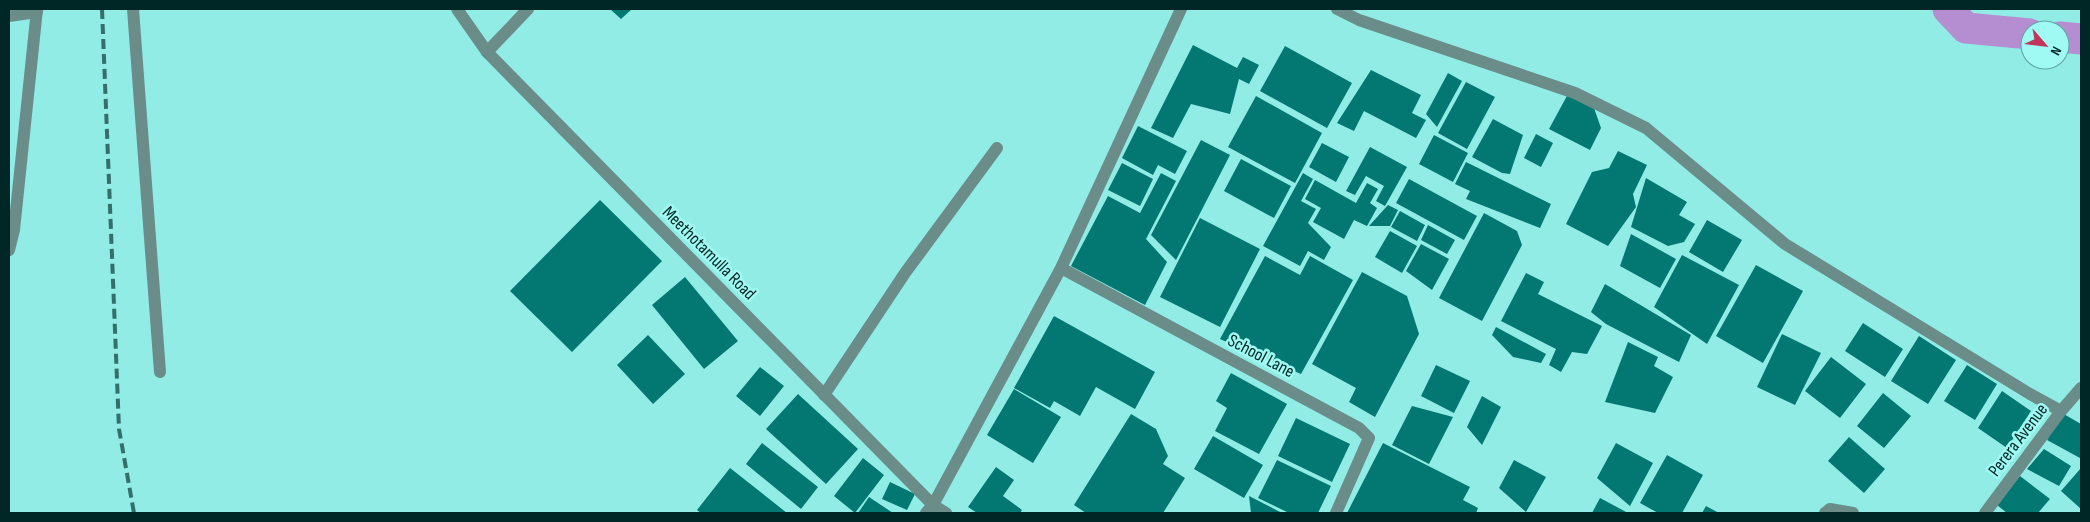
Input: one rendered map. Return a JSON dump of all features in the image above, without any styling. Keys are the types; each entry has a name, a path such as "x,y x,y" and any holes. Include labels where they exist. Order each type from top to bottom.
{"street":[{"path":"133,9 160,372"},
{"name":"Meethotamulla Road","path":"457,9 486,52 824,395 930,509 946,513"},
{"path":"486,52 528,9"},
{"path":"930,509 1061,268 1181,9"},
{"path":"1337,9 1359,20 1575,92 1646,128 1785,244 2021,389 2061,411"},
{"path":"9,16 37,10 14,230 9,250"},
{"path":"824,395 905,273 997,148"},
{"name":"School Lane","path":"1061,268 1359,428 1369,438 1336,513"},
{"name":"Perera Avenue","path":"1985,513 2061,411 2081,388"},
{"path":"1825,513 1830,508 1853,513"}],"building":[{"path":"610,9 632,9 621,19"},
{"path":"1193,45 1237,68 1243,57 1259,65 1249,84 1239,79 1230,114 1191,104 1173,138 1151,128"},
{"path":"1285,46 1352,83 1327,128 1260,91"},
{"path":"1371,70 1421,95 1412,113 1426,120 1416,138 1364,111 1354,131 1337,123"},
{"path":"1448,73 1462,81 1437,127 1426,114"},
{"path":"1466,82 1495,97 1467,149 1438,133"},
{"path":"1568,94 1594,108 1601,128 1590,150 1549,129"},
{"path":"1256,96 1322,133 1295,183 1228,147"},
{"path":"1493,119 1523,135 1510,174 1502,173 1472,157"},
{"path":"1138,126 1187,151 1175,174 1158,165 1153,175 1122,158"},
{"path":"1536,134 1553,143 1541,167 1524,158"},
{"path":"1434,135 1468,153 1453,182 1419,164"},
{"path":"1201,140 1230,155 1176,260 1151,235"},
{"path":"1322,143 1349,157 1336,182 1309,167"},
{"path":"1370,147 1407,167 1385,206 1376,201 1384,186 1366,176 1355,195 1346,191"},
{"path":"1618,151 1647,165 1633,194 1636,207 1608,246 1566,224 1592,172 1609,168"},
{"path":"1241,159 1291,186 1274,218 1224,191"},
{"path":"1466,162 1551,204 1540,228 1466,199 1470,191 1455,184"},
{"path":"1122,163 1153,179 1140,206 1108,190"},
{"path":"1161,173 1176,181 1146,239 1167,262 1145,305 1071,266 1108,196 1140,213"},
{"path":"1303,173 1313,179 1301,201 1316,209 1308,223 1331,247 1324,260 1308,251 1300,266 1263,246"},
{"path":"1646,178 1687,202 1679,215 1695,224 1684,242 1668,246 1631,227"},
{"path":"1409,179 1477,216 1464,240 1396,203"},
{"path":"1315,180 1356,203 1367,183 1378,189 1370,203 1377,208 1367,226 1354,220 1344,239 1313,222 1321,208 1305,199"},
{"path":"600,200 662,261 572,352 510,291"},
{"path":"1388,205 1398,210 1390,226 1369,226"},
{"path":"1400,211 1425,225 1417,241 1391,227"},
{"path":"1484,213 1517,231 1522,245 1482,321 1439,298"},
{"path":"1200,218 1260,249 1220,327 1160,297"},
{"path":"1707,220 1742,240 1723,272 1689,252"},
{"path":"1428,225 1455,240 1447,254 1421,240"},
{"path":"1390,231 1417,246 1402,273 1375,257"},
{"path":"1631,234 1676,259 1660,288 1620,266"},
{"path":"1421,244 1449,259 1432,290 1406,271"},
{"path":"1682,255 1739,285 1707,344 1654,307"},
{"path":"1265,256 1300,275 1310,256 1353,280 1301,374 1220,339"},
{"path":"1756,265 1803,291 1763,363 1716,336"},
{"path":"1362,272 1407,296 1419,334 1375,417 1349,402 1356,388 1312,364"},
{"path":"1526,273 1544,282 1538,294 1602,326 1587,354 1572,352 1561,372 1549,365 1556,349 1501,321"},
{"path":"685,277 738,341 704,369 652,305"},
{"path":"1605,284 1691,335 1679,362 1606,324 1591,312"},
{"path":"1054,316 1155,372 1135,409 1096,387 1080,416 1054,401 1050,408 1014,388"},
{"path":"1863,323 1903,349 1885,377 1845,351"},
{"path":"1496,327 1546,354 1541,363 1513,357 1492,335"},
{"path":"1782,334 1821,353 1795,405 1757,387"},
{"path":"648,335 685,374 653,404 617,365"},
{"path":"1919,336 1956,360 1928,404 1891,381"},
{"path":"1628,342 1658,357 1654,366 1673,377 1655,413 1605,402"},
{"path":"1831,357 1866,384 1840,418 1805,391"},
{"path":"1436,365 1470,381 1454,413 1421,396"},
{"path":"1967,365 1997,384 1975,420 1944,401"},
{"path":"760,367 784,386 760,416 736,396"},
{"path":"1231,373 1287,404 1259,454 1215,431 1227,408 1216,401"},
{"path":"1014,389 1061,417 1033,463 987,435"},
{"path":"2002,391 2031,411 2007,448 1978,428"},
{"path":"1883,393 1911,416 1884,448 1857,426"},
{"path":"798,394 858,449 826,484 766,429"},
{"path":"1482,396 1501,407 1482,445 1467,427"},
{"path":"1412,406 1453,417 1429,464 1392,445"},
{"path":"2062,413 2081,424 2080,458 2047,440"},
{"path":"1131,414 1156,429 1168,456 1163,464 1185,478 1163,513 1086,513 1074,505"},
{"path":"1296,418 1350,444 1332,482 1278,456"},
{"path":"1213,436 1263,465 1244,498 1194,469"},
{"path":"1849,437 1885,469 1864,493 1828,461"},
{"path":"762,443 818,487 801,509 746,464"},
{"path":"1383,443 1470,487 1463,500 1478,508 1476,513 1347,513"},
{"path":"1616,443 1653,463 1630,506 1597,478"},
{"path":"2044,449 2071,466 2059,486 2027,469"},
{"path":"1667,455 1703,475 1682,513 1658,513 1640,503"},
{"path":"863,458 884,475 855,513 834,496"},
{"path":"1277,460 1331,486 1318,513 1289,513 1258,498"},
{"path":"1514,460 1546,477 1526,512 1499,488"},
{"path":"996,467 1014,480 1003,496 1022,510 1020,513 977,513 968,507"},
{"path":"730,468 787,513 701,513 697,510"},
{"path":"2081,468 2081,509 2061,491"},
{"path":"2020,476 2050,499 2038,513 2007,513 1997,505"},
{"path":"890,482 915,494 907,510 882,499"},
{"path":"1249,496 1282,513 1251,513"},
{"path":"869,497 893,513 858,513"},
{"path":"1600,498 1628,513 1592,513"},
{"path":"1706,506 1719,513 1702,513"}],"waterway":[{"path":"1948,9 1966,28 2020,33"},
{"path":"2070,38 2081,39"}],"railway":[{"path":"102,9 119,429 134,513"}]}
